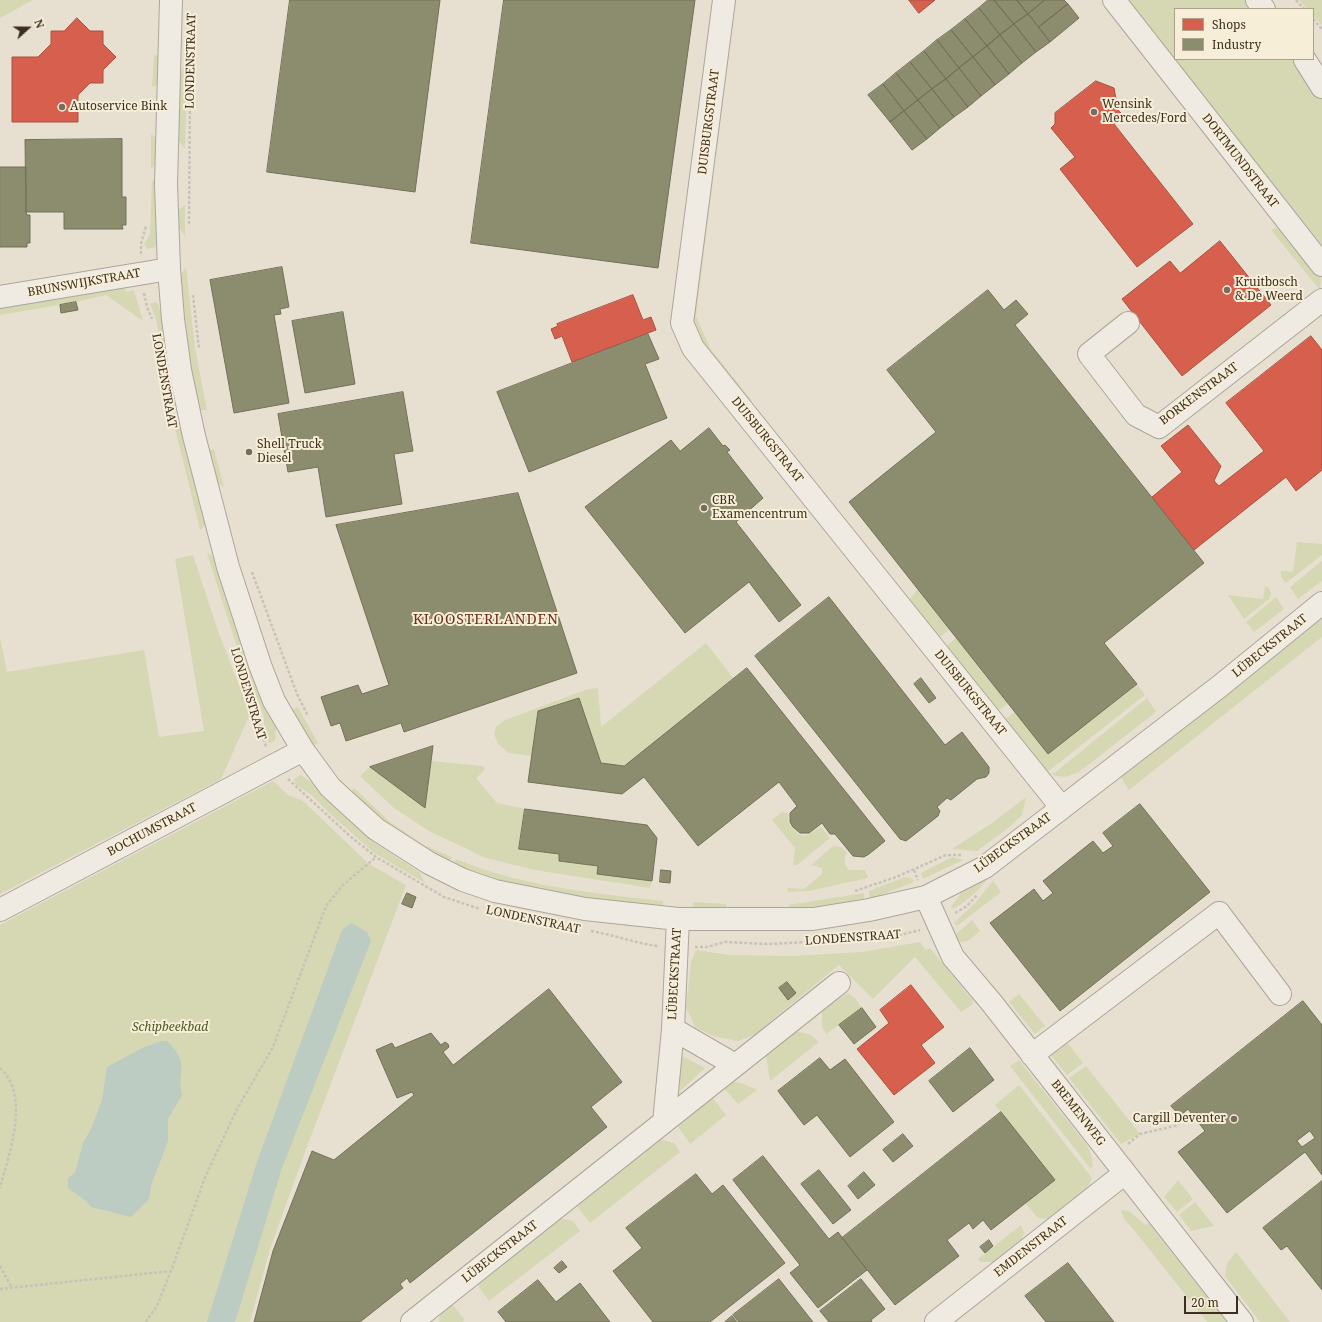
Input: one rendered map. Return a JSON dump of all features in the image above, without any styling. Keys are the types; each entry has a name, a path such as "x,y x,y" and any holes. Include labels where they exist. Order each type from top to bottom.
{"street":[{"name":"LONDENSTRAAT","path":"171,0 166,184 169,269 180,370 194,436 228,567 274,700 303,750 330,787 376,828 429,863 463,880 495,891 586,909 678,919"},
{"name":"DUISBURGSTRAAT","path":"724,0 682,324 693,348 1062,808"},
{"name":"DORTMUNDSTRAAT","path":"1114,0 1322,265"},
{"path":"1257,0 1263,8"},
{"path":"1305,60 1322,78"},
{"path":"1305,60 1322,87"},
{"name":"BRUNSWIJKSTRAAT","path":"0,297 143,272 169,269"},
{"name":"BORKENSTRAAT","path":"1128,323 1089,354 1136,415 1159,427 1322,300"},
{"name":"LÜBECKSTRAAT","path":"664,1122 673,1029 678,948 678,919 813,919 869,910 926,897 985,867 1220,686 1322,603"},
{"name":"BOCHUMSTRAAT","path":"0,910 303,750"},
{"name":"BREMENWEG","path":"926,897 953,957 1242,1322"},
{"path":"1032,1055 1219,913 1280,994"},
{"name":"LÜBECKSTRAAT","path":"412,1322 839,982"},
{"name":"LÜBECKSTRAAT","path":"673,1029 735,1065"},
{"name":"EMDENSTRAAT","path":"936,1322 1125,1173"}],"path":[{"path":"1296,0 1303,8"},
{"path":"1314,20 1322,29"},
{"name":"LONDENSTRAAT","path":"189,230 190,90"},
{"name":"LONDENSTRAAT","path":"146,219 145,234 140,244 147,307 152,320"},
{"path":"193,294 200,357"},
{"path":"251,568 297,694 310,720"},
{"name":"LONDENSTRAAT","path":"254,707 264,745 290,782 351,837 376,857 444,897 491,912 562,926"},
{"path":"851,892 896,877 946,856 969,855"},
{"path":"146,1322 157,1306 206,1175 237,1109 273,1047 326,906 343,885 376,857"},
{"name":"LONDENSTRAAT","path":"583,930 645,944 678,948 707,947 725,942 767,944 888,938 914,933 937,923 967,906 982,890"},
{"path":"0,1068 10,1079 12,1084 16,1114 0,1188"},
{"path":"1140,1134 1179,1125"},
{"path":"0,1266 12,1288"},
{"path":"0,1289 171,1271"}],"green space":[{"path":"0,0 33,0 0,18"},
{"path":"731,0 736,0 716,157 712,149"},
{"path":"1126,0 1246,0 1252,8 1174,8 1174,60"},
{"path":"1299,0 1322,0 1322,25 1314,17 1314,8 1306,8"},
{"path":"154,55 159,56 159,84 152,87"},
{"path":"187,58 185,149 178,140 180,75"},
{"path":"1174,60 1293,60 1322,97 1322,245"},
{"path":"151,134 158,139 157,163 151,169"},
{"path":"152,180 155,182 157,238 155,247 148,249 144,245 150,234"},
{"path":"713,180 696,316 710,348 752,401 747,402 692,330 707,183"},
{"path":"185,205 185,236 179,228 177,211"},
{"path":"1276,228 1285,233 1321,278 1320,290 1271,230"},
{"path":"186,267 195,348 207,410 199,410 187,342 179,277"},
{"path":"124,284 126,292 134,290 143,321 106,295 76,302 0,315 0,305"},
{"path":"155,302 158,304 163,317 175,393 170,401 156,319 150,304"},
{"path":"173,420 182,425 206,525 200,530"},
{"path":"214,449 224,487 215,482 208,451"},
{"path":"1297,542 1322,544 1322,555 1286,583 1281,577 1281,571 1293,572"},
{"path":"207,553 215,558 273,719 276,729 275,741 269,743 266,738 263,714 235,641"},
{"path":"193,555 218,631 250,714 221,779 0,894 0,637 7,672 144,650 159,737 204,731 175,559"},
{"path":"1322,561 1322,581 1298,599 1290,587"},
{"path":"1265,586 1269,588 1271,593 1269,599 1244,619 1228,595 1263,599"},
{"path":"918,589 950,629 936,640 910,608 910,599"},
{"path":"1276,597 1284,609 1254,632 1246,622"},
{"path":"1322,616 1322,637 1129,790 1120,776"},
{"path":"956,638 1008,703 995,714 942,650"},
{"path":"706,643 734,679 624,766 601,763 579,698 538,711 532,756 509,753 499,745 494,734 496,727 503,721 588,689 598,688 601,727"},
{"path":"1137,684 1145,695 1046,773 1000,723 1015,712 1048,754"},
{"path":"1147,698 1156,712 1079,772 1065,777 1052,775"},
{"path":"298,707 318,743 311,747 291,710"},
{"path":"431,761 483,766 485,770 476,778 497,803 525,809 520,849 559,854 559,861 598,866 652,881 650,888 535,870 486,858 429,831 394,808 360,776 370,767 425,808"},
{"path":"301,775 311,782 371,840 419,872 425,883 373,852 327,811 314,797 295,784 294,779"},
{"name":"Schipbeekbad","path":"273,781 288,795 303,801 369,864 406,885 270,1249 250,1322 0,1322 0,925"},
{"path":"353,787 390,822 424,845 452,857 448,864 378,821 352,796"},
{"path":"1026,797 1022,815 1007,829 977,851 952,849 992,823"},
{"path":"782,812 788,813 788,822 798,834 805,836 821,827 830,838 797,865 793,865 795,848 772,820"},
{"path":"833,846 841,847 847,853 845,862 849,870 865,870 868,878 809,891 788,892 787,888 804,889 822,874 822,868 811,865"},
{"path":"952,857 963,860 923,879 921,873"},
{"path":"456,859 481,869 558,888 663,901 663,910 510,887 453,867"},
{"path":"991,873 984,884 969,898 953,909 951,907 964,889"},
{"path":"905,877 911,878 914,882 870,899 869,891"},
{"path":"993,881 1001,892 957,926 954,923 976,902"},
{"path":"864,893 864,900 833,906 793,910 788,905"},
{"path":"693,902 726,904 726,912 693,911"},
{"path":"972,920 980,931 966,941 963,942 955,940 954,936"},
{"path":"920,942 926,950 930,948 973,1001 972,1005 961,1012 915,957 873,999 839,965 754,1035 738,1041 713,1036 695,1027 686,1007 691,962 696,950 729,955 793,956 862,952"},
{"path":"848,993 855,998 862,1008 826,1034 822,1027 822,1011"},
{"path":"1019,994 1045,1026 1035,1034 1009,1002"},
{"path":"796,1031 811,1035 819,1042 770,1081 766,1055"},
{"path":"1067,1042 1083,1063 1067,1075 1051,1055"},
{"path":"680,1055 705,1068 679,1092"},
{"path":"1019,1060 1086,1144 1091,1154 1093,1166 1090,1168 1010,1066"},
{"path":"1086,1066 1140,1134 1121,1144 1069,1078"},
{"path":"732,1081 757,1090 738,1104 724,1088"},
{"path":"1019,1085 1092,1178 1085,1193 1052,1219 1038,1218 1025,1203 1054,1180 995,1105"},
{"path":"712,1097 726,1115 690,1144 677,1125"},
{"path":"659,1139 674,1143 680,1152 590,1223 576,1205"},
{"path":"1178,1180 1193,1199 1177,1212 1164,1197"},
{"path":"1195,1202 1214,1226 1191,1231 1179,1215"},
{"path":"1121,1210 1129,1211 1145,1225 1149,1223 1227,1322 1207,1322 1124,1219"},
{"path":"559,1218 573,1221 580,1231 489,1301 479,1287 478,1282"},
{"path":"1021,1225 1024,1233 1020,1245 996,1262 981,1262 978,1259"},
{"path":"1236,1252 1290,1322 1260,1322 1225,1276 1227,1263"},
{"path":"452,1304 465,1320 463,1322 439,1322 440,1313"}],"shaded area":[{"path":"351,923 367,932 371,941 282,1168 235,1322 207,1322 257,1162 342,930"},
{"path":"161,1041 167,1041 175,1049 179,1056 182,1068 182,1095 168,1119 168,1141 151,1186 149,1199 131,1217 91,1207 86,1201 68,1188 68,1178 75,1173 83,1143 91,1129 102,1100 107,1067 142,1048"}],"building: Shops":[{"path":"909,0 935,0 919,13"},
{"path":"77,18 90,31 103,31 103,44 116,57 103,70 103,83 90,83 78,95 78,122 12,122 12,57 38,57 51,44 51,31 64,31"},
{"path":"1096,81 1114,88 1118,110 1124,116 1114,124 1193,224 1137,267 1060,169 1075,157 1051,128 1055,124 1055,113"},
{"path":"1220,241 1271,305 1182,376 1122,299 1170,261 1180,273"},
{"path":"633,295 643,320 651,317 656,330 572,362 562,336 555,339 551,329 558,326 557,324"},
{"path":"1311,336 1322,350 1322,470 1296,491 1286,477 1194,550 1152,497 1182,472 1161,446 1188,425 1221,466 1214,481 1219,486 1264,451 1226,403"},
{"path":"911,985 944,1027 921,1045 935,1063 894,1095 857,1049 889,1023 880,1010"}],"building: Industry":[{"path":"290,0 440,0 415,192 267,172"},
{"path":"504,0 695,0 658,268 471,243"},
{"path":"988,0 994,0 1014,24 1000,35 979,8"},
{"path":"994,0 1017,0 1028,14 1014,24"},
{"path":"1017,0 1045,0 1028,14"},
{"path":"1045,0 1064,0 1068,4 1039,27 1028,14"},
{"path":"1068,4 1079,18 1050,42 1039,27"},
{"path":"979,8 1000,35 987,46 965,19"},
{"path":"1028,14 1050,42 1036,52 1014,24"},
{"path":"965,19 987,46 973,57 951,30"},
{"path":"1014,24 1036,52 1022,63 1000,35"},
{"path":"951,30 973,57 959,68 937,40"},
{"path":"1000,35 1022,63 1009,74 987,46"},
{"path":"937,40 959,68 946,79 924,51"},
{"path":"987,46 1009,74 995,85 973,57"},
{"path":"924,51 946,79 932,89 910,62"},
{"path":"973,57 995,85 981,96 959,68"},
{"path":"910,62 932,89 918,100 896,73"},
{"path":"959,68 981,96 968,107 946,79"},
{"path":"896,73 918,100 904,111 883,84"},
{"path":"946,79 968,107 954,117 932,89"},
{"path":"883,84 904,111 890,122 868,95"},
{"path":"932,89 954,117 940,128 918,100"},
{"path":"918,100 940,128 927,139 904,111"},
{"path":"904,111 927,139 912,150 890,122"},
{"path":"122,139 122,197 126,197 126,225 122,225 123,229 64,229 64,212 26,212 25,140"},
{"path":"0,167 26,167 26,212 27,215 30,215 30,243 27,243 27,247 0,247"},
{"path":"282,267 289,307 280,309 281,314 274,315 289,403 234,413 210,280"},
{"path":"988,290 1004,310 1016,300 1028,314 1015,325 1204,563 1104,643 1137,684 1048,754 849,502 936,432 887,370"},
{"path":"76,302 78,310 61,313 60,305"},
{"path":"343,312 355,384 305,393 292,321"},
{"path":"648,334 659,359 645,364 667,418 529,472 497,392"},
{"path":"403,392 413,451 394,454 402,504 326,517 318,467 288,472 278,414"},
{"path":"709,428 723,446 725,445 730,450 727,452 763,498 736,522 801,605 779,622 749,582 685,633 585,507 671,440 680,451"},
{"path":"518,493 577,673 404,732 401,723 346,741 340,723 331,726 321,697 358,685 362,694 389,685 336,525"},
{"path":"829,597 945,745 962,732 989,767 989,773 986,777 977,779 951,800 947,798 937,807 940,811 938,816 906,841 900,839 755,656"},
{"path":"747,668 885,841 869,854 864,857 853,856 835,834 830,834 822,823 809,833 800,833 790,822 790,813 797,806 779,782 698,846 644,777 622,794 528,782 538,711 579,698 601,763 624,766"},
{"path":"921,678 936,698 929,703 914,684"},
{"path":"433,746 425,808 370,767"},
{"path":"1140,804 1210,892 1060,1011 990,923 1034,889 1043,901 1053,893 1043,881 1093,841 1103,853 1113,846 1103,833"},
{"path":"525,809 647,825 657,838 652,881 597,874 598,866 559,861 559,854 519,849"},
{"path":"661,870 671,871 670,883 660,882"},
{"path":"407,893 416,897 412,908 402,904"},
{"path":"787,982 796,993 788,1000 779,988"},
{"path":"549,989 622,1082 591,1107 607,1127 410,1283 407,1278 400,1284 403,1288 360,1322 254,1322 273,1251 312,1151 334,1160 414,1095 412,1092 397,1098 376,1050 392,1043 395,1048 431,1033 441,1045 445,1042 448,1044 449,1047 443,1052 453,1065"},
{"path":"1303,1001 1322,1025 1322,1175 1305,1152 1227,1213 1178,1152 1205,1131 1188,1109 1180,1116 1171,1106"},
{"path":"862,1008 876,1027 854,1044 839,1025"},
{"path":"970,1048 994,1080 953,1112 929,1081"},
{"path":"820,1058 830,1070 845,1059 894,1122 850,1157 817,1115 804,1125 778,1091"},
{"path":"1001,1112 1055,1180 991,1230 983,1220 973,1229 969,1223 947,1240 959,1256 895,1305 842,1238"},
{"path":"1310,1131 1315,1138 1302,1147 1297,1141"},
{"path":"903,1134 913,1146 893,1162 883,1150"},
{"path":"763,1156 829,1239 838,1232 867,1270 818,1308 790,1273 800,1265 733,1180"},
{"path":"819,1170 851,1210 833,1224 801,1184"},
{"path":"864,1172 875,1185 858,1199 848,1186"},
{"path":"696,1174 712,1194 723,1185 785,1263 710,1322 653,1322 613,1271 642,1248 626,1228"},
{"path":"1322,1181 1322,1290 1287,1246 1281,1250 1263,1228"},
{"path":"989,1240 993,1246 985,1253 980,1247"},
{"path":"562,1261 567,1267 559,1273 554,1268"},
{"path":"1068,1263 1114,1322 1046,1322 1025,1296"},
{"path":"779,1279 813,1322 739,1322 733,1315"},
{"path":"861,1279 885,1309 871,1320 872,1322 829,1322 820,1311"},
{"path":"538,1280 556,1302 580,1283 610,1322 506,1322 498,1312"},
{"path":"732,1316 737,1322 725,1322"}],"place":[{"name":"Autoservice Bink","path":"62,107"},
{"name":"Wensink Mercedes/Ford","path":"1094,112"},
{"name":"Kruitbosch & De Weerd","path":"1227,290"},
{"name":"Shell Truck Diesel","path":"249,452"},
{"name":"CBR Examencentrum","path":"704,508"},
{"name":"Cargill Deventer","path":"1234,1119"}],"district":[{"name":"KLOOSTERLANDEN","path":"486,620"}]}
